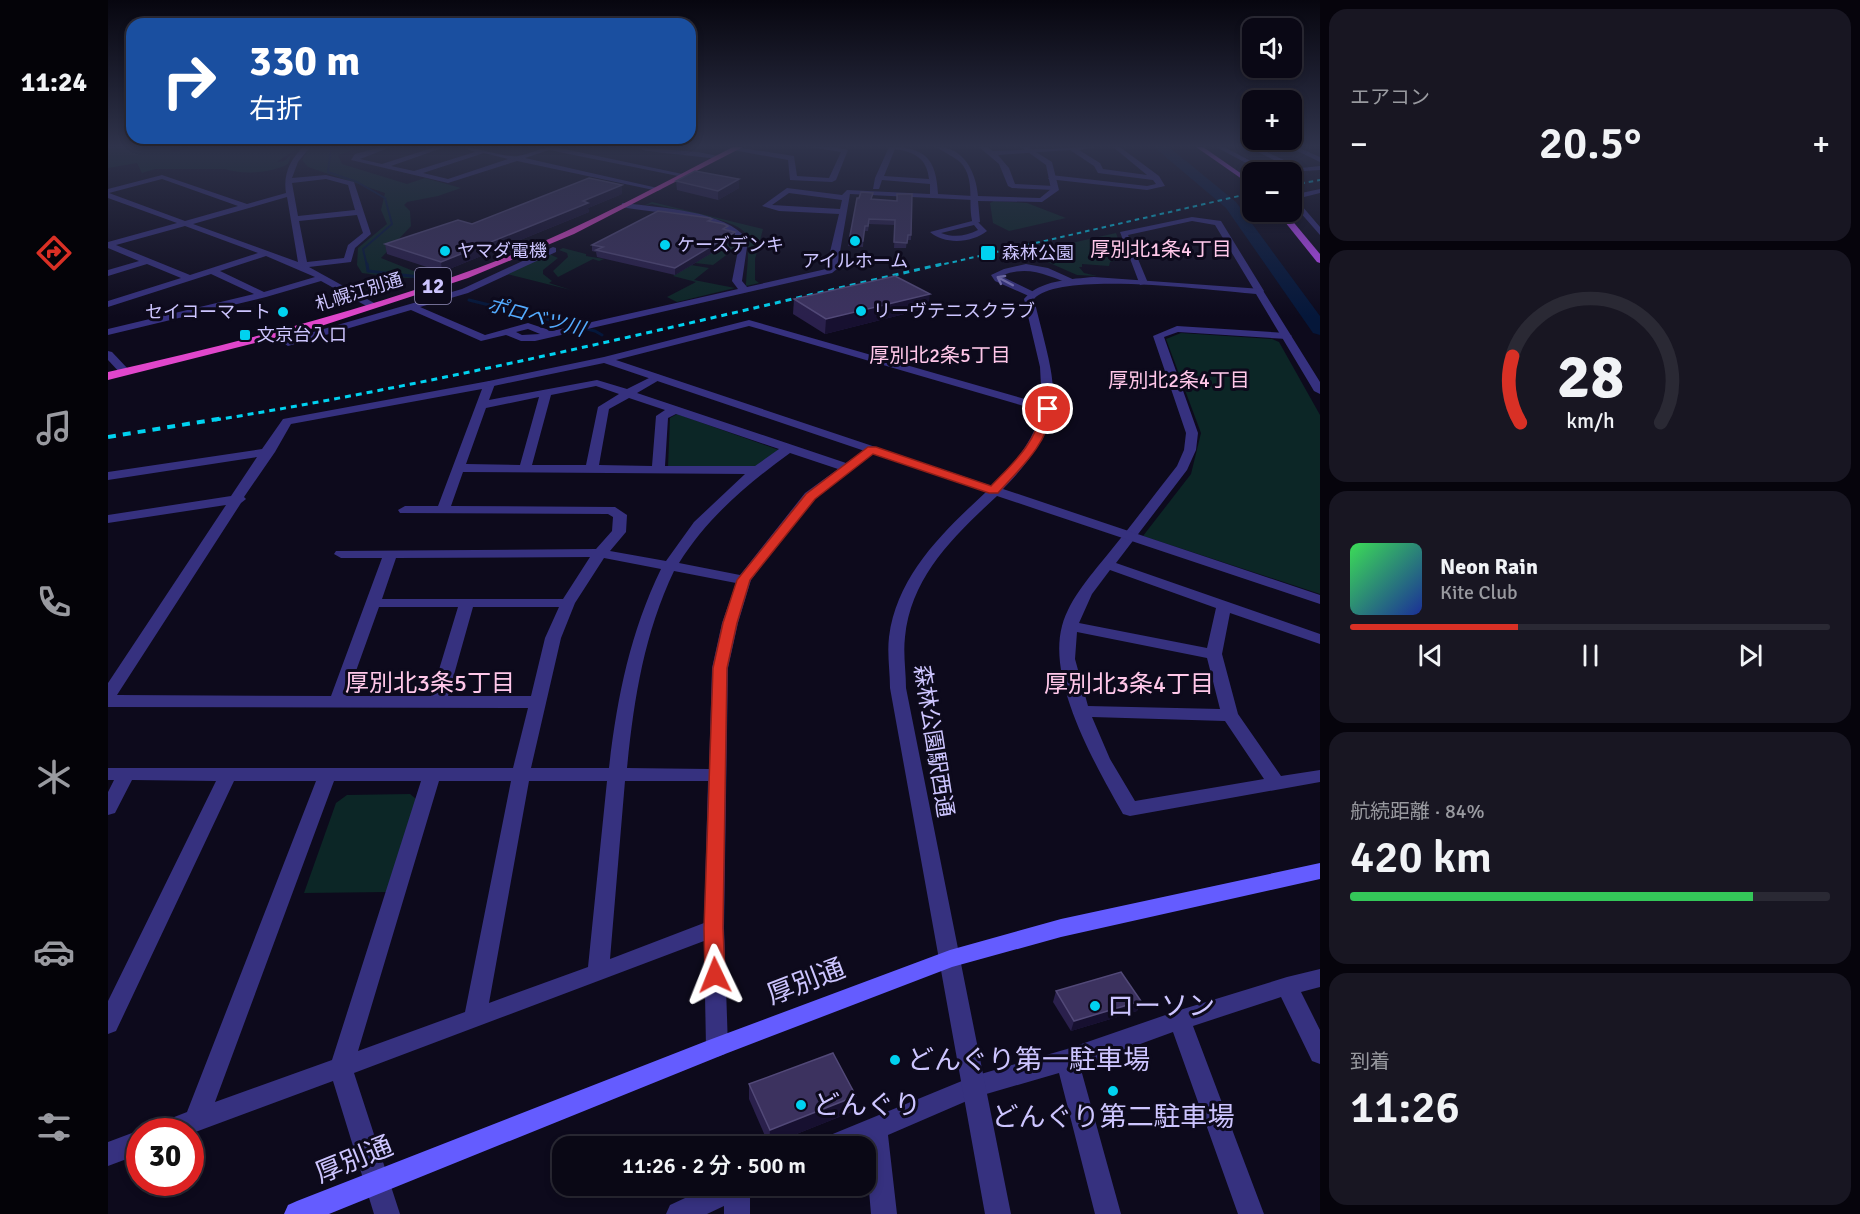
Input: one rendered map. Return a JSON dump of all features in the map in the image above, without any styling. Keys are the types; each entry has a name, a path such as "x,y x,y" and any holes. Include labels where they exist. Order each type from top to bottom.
{"highway":[{"name":"札幌江別通","path":"108,376 276,334 460,278 539,246 628,204"}],"main road":[{"path":"1289,222 1320,260"},
{"path":"1300,222 1320,245"},
{"name":"厚別通","path":"297,1214 717,1047 950,959 1061,928 1320,871"}],"street":[{"path":"135,204 265,254 303,266 373,306"},
{"path":"239,204 246,206"},
{"path":"108,245 255,204"},
{"path":"292,204 303,266"},
{"path":"303,266 348,260 351,247 367,234 358,204"},
{"path":"769,204 766,206 779,209 843,212"},
{"path":"414,308 484,339 506,332 528,339 832,270 844,204"},
{"path":"974,204 976,222 984,231 979,234 948,238 934,232 976,222"},
{"path":"625,205 712,221 734,228 744,240 737,281 744,290"},
{"path":"1302,210 1320,232"},
{"path":"295,219 361,212"},
{"path":"1143,283 1123,234 1192,219 1218,223 1320,391"},
{"path":"108,245 190,278"},
{"path":"276,334 288,343 414,308 473,288 553,250 539,246"},
{"path":"108,304 265,254"},
{"path":"108,273 148,261"},
{"path":"1074,282 1031,266 996,275 998,279 1031,294 1074,282 1143,283 1259,291"},
{"path":"212,271 263,295"},
{"path":"108,332 263,295 322,278"},
{"name":"森林公園駅西通","path":"998,1214 898,688 897,637 910,592 922,567 946,537 994,491 1031,450 1043,431 1049,391 1029,299 1031,294"},
{"path":"108,696 204,547 239,499 287,422 605,360 749,323 1048,409"},
{"path":"1287,336 1177,329 1158,336 1192,433 1190,450 1174,479 1085,593 1070,626 1066,659 1081,711 1101,759 1130,809 1320,776"},
{"path":"108,354 125,372"},
{"path":"605,360 1320,600"},
{"path":"592,468 604,406 657,377"},
{"path":"482,405 597,383 847,468"},
{"path":"443,510 489,384"},
{"path":"525,468 546,394"},
{"path":"658,469 662,416 674,410"},
{"path":"598,973 625,701 636,652 650,607 687,539 706,515 757,470 789,448"},
{"path":"717,1047 714,928 720,668 730,623 744,580 810,496 872,450"},
{"path":"108,476 269,452"},
{"path":"459,468 757,470"},
{"path":"108,519 239,499"},
{"path":"405,510 614,511 620,515 619,532 600,553 568,603 552,638 521,774 475,1018"},
{"path":"337,702 392,553"},
{"path":"341,554 600,553 744,580"},
{"path":"1108,565 1320,639"},
{"path":"373,603 568,603"},
{"path":"438,702 467,603"},
{"path":"1224,605 1214,654 1230,715 1277,784"},
{"path":"1070,626 1214,654"},
{"path":"108,701 536,702"},
{"path":"1081,711 1230,715"},
{"path":"108,1024 229,773"},
{"path":"108,774 717,775"},
{"path":"108,808 127,774"},
{"path":"196,1118 328,774"},
{"path":"387,1214 341,1068 432,775"},
{"path":"203,1118 714,928"},
{"path":"856,1136 974,1087 1067,1060 1180,1020 1287,986 1320,978"},
{"path":"1287,986 1320,1054"},
{"path":"1180,1020 1251,1214"},
{"path":"1067,1060 1108,1214"},
{"path":"875,1128 885,1214"},
{"path":"108,1154 126,1147"},
{"path":"679,1214 718,1196"},
{"path":"737,1214 738,1196"}],"green space":[{"path":"382,204 405,204 404,205 410,211 411,226 381,258 426,276 402,278 362,273 357,265 358,248 387,224 381,210"},
{"path":"648,204 659,204 763,229 755,259 755,280 759,283 746,286 748,244 746,234 740,229 703,215 652,204 643,206"},
{"path":"990,204 1029,204 1066,218 1009,231 993,223"},
{"path":"1116,233 1125,258 1110,262 1109,266 1082,264 1082,267 1079,267 1084,273 1097,276 1077,275 1027,253"},
{"path":"723,235 738,235 737,247 713,265 695,263 735,238"},
{"path":"563,248 604,259 599,261 593,259 558,277 553,271 568,257 567,253 559,250"},
{"path":"549,254 558,258 543,270 543,274 552,281 549,283 571,290 507,274"},
{"path":"691,265 709,268 694,280 735,288 677,302 667,297 696,282 673,276"},
{"path":"1181,333 1272,339 1279,342 1320,415 1320,594 1143,536 1191,474 1201,433 1166,339"},
{"path":"677,414 779,450 752,469 668,467 670,418"},
{"path":"410,794 416,799 388,892 304,893 336,803 347,795"}],"building":[{"path":"524,204 586,204 441,262 385,244 458,220 472,224"},
{"path":"856,204 912,204 911,235 908,235 907,243 894,242 895,220 869,219 868,226 865,226 863,241 849,241"},
{"name":"ケーズデンキ","path":"658,211 710,218 712,219 708,221 724,224 728,226 723,229 735,232 675,268 596,250 603,247 592,245"},
{"path":"895,276 930,294 826,319 794,299"},
{"name":"ローソン","path":"1121,972 1141,1001 1074,1021 1056,991"},
{"name":"どんぐり","path":"833,1053 856,1096 770,1130 749,1084"}],"waterway":[{"name":"ポロベツ川","path":"367,266 363,249 392,224 387,204"},
{"path":"1229,204 1320,329"},
{"name":"ポロベツ川","path":"367,264 368,271 428,278"},
{"name":"ポロベツ川","path":"469,300 595,331 602,335"}],"railway":[{"path":"936,266 1206,204"},
{"path":"215,420 489,368 942,264"},
{"path":"108,437 224,418"}],"place":[{"name":"アイルホーム","path":"855,241"},
{"name":"ケーズデンキ","path":"665,245"},
{"name":"ヤマダ電機","path":"445,251"},
{"name":"森林公園","path":"988,253"},
{"name":"リーヴテニスクラブ","path":"861,311"},
{"name":"セイコーマート","path":"283,312"},
{"name":"文京台入口","path":"245,335"},
{"name":"ローソン","path":"1095,1006"},
{"name":"どんぐり第一駐車場","path":"895,1060"},
{"name":"どんぐり第二駐車場","path":"1113,1091"},
{"name":"どんぐり","path":"801,1105"}],"district":[{"name":"厚別北1条4丁目","path":"1161,249"},
{"name":"厚別北2条5丁目","path":"940,355"},
{"name":"厚別北2条4丁目","path":"1179,380"},
{"name":"厚別北3条5丁目","path":"430,683"},
{"name":"厚別北3条4丁目","path":"1129,684"}],"route":[{"path":"715,975 720,668 730,623 744,580 810,496 872,450 994,491 1031,450 1043,431 1048,409"}]}
